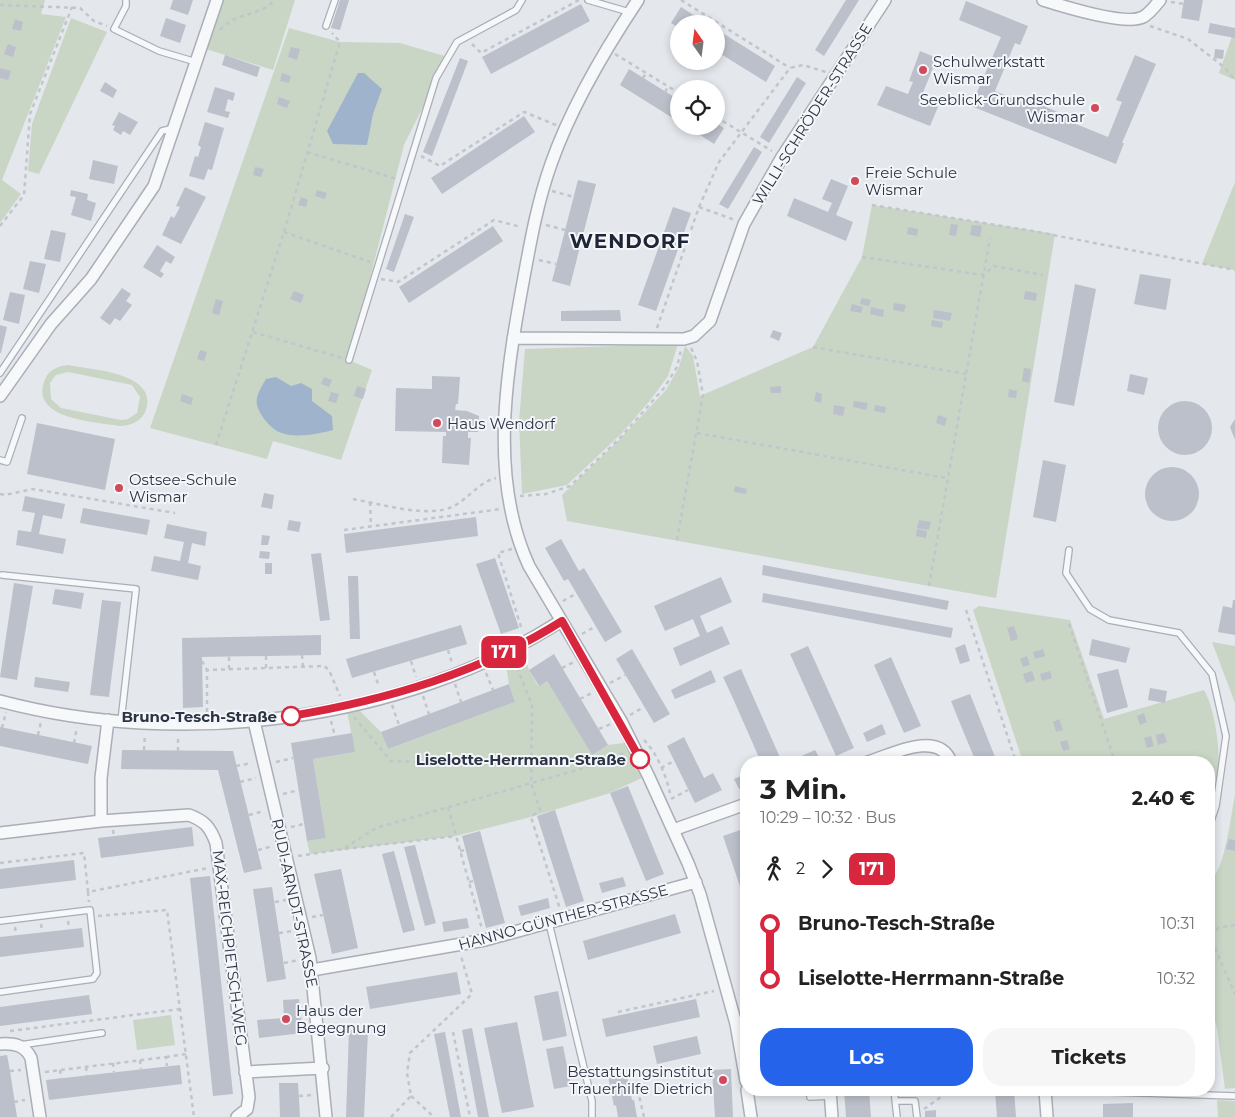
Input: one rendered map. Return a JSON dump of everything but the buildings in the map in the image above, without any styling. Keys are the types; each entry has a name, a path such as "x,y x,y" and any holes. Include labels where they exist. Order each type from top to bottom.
{"street":[{"path":"0,396 52,324 91,279 123,235 154,186 217,0"},
{"path":"638,0 608,49 566,130 544,189 527,257 513,338 505,422 506,475 513,501 520,546 553,607 635,748 696,882 740,1040"},
{"name":"WILLI-SCHRÖDER-STRASSE","path":"684,339 694,336 710,321 744,224 782,157 884,0"},
{"path":"1043,0 1074,10 1126,20 1143,17 1165,1"},
{"path":"513,338 684,339"},
{"path":"4,702 79,717 121,721 207,724 254,721 329,710 385,696 452,675 482,663 562,621"},
{"path":"101,821 101,778 108,720"},
{"name":"RUDI-ARNDT-STRASSE","path":"254,721 310,958 326,1117"},
{"path":"887,756 922,745 936,746 947,756"},
{"path":"673,830 740,806"},
{"name":"MAX-REICHPIETSCH-WEG","path":"0,833 175,814 189,815 202,820 211,829 216,843 249,1097 247,1109 237,1117"},
{"name":"HANNO-GÜNTHER-STRASSE","path":"312,970 485,940 696,882"},
{"path":"0,1044 20,1045 28,1051 28,1071 40,1117"},
{"path":"246,1072 322,1068"},
{"path":"748,1096 751,1117"},
{"path":"831,1096 832,1117"},
{"path":"1045,1096 1047,1117"}],"lane":[{"path":"126,0 126,6 114,29 159,51 197,62"},
{"path":"326,26 335,0"},
{"path":"348,360 436,78 457,42 516,10 522,0"},
{"path":"588,0 629,12"},
{"path":"0,373 162,131 174,128"},
{"path":"0,460 7,462 22,418"},
{"path":"1069,550 1066,573 1090,609 1109,620 1179,633 1212,674 1226,736 1215,809"},
{"path":"2,574 136,589 121,721"},
{"path":"0,921 90,910 97,973 93,979 0,992"},
{"path":"549,923 592,1101 592,1117"},
{"path":"20,1045 102,1033"},
{"path":"1215,1095 1235,1096"},
{"path":"810,1097 815,1096"},
{"path":"895,1096 897,1117"},
{"path":"896,1101 915,1101 917,1117"}],"path":[{"path":"217,38 220,30 229,20 258,12 275,0"},
{"path":"467,36 478,53 579,0"},
{"path":"681,0 705,15"},
{"path":"1165,1 1184,4"},
{"path":"0,5 23,8 80,8 94,22 114,29"},
{"path":"0,226 24,195 30,114 72,7"},
{"path":"566,7 568,11"},
{"path":"692,14 695,9"},
{"path":"1143,17 1151,28 1188,39 1224,67 1235,80"},
{"path":"216,445 284,232 340,42 326,26"},
{"path":"725,28 790,68"},
{"path":"740,44 744,39"},
{"path":"492,47 494,51"},
{"path":"608,49 668,86 665,92"},
{"path":"763,58 766,53"},
{"path":"653,338 699,207 719,162 790,68 803,65 836,75"},
{"path":"643,78 646,73"},
{"path":"440,166 524,112 566,130"},
{"path":"510,121 512,125"},
{"path":"725,122 782,157"},
{"path":"487,136 490,140"},
{"path":"464,151 467,155"},
{"path":"308,152 403,181"},
{"path":"413,152 440,166 443,170"},
{"path":"544,189 574,197"},
{"path":"872,205 1044,233 1235,270"},
{"path":"699,207 744,224"},
{"path":"375,278 398,282 494,220 565,230"},
{"path":"685,228 691,230"},
{"path":"479,230 481,234"},
{"path":"284,232 379,265"},
{"path":"928,586 990,238"},
{"path":"455,246 458,249"},
{"path":"527,257 556,264"},
{"path":"862,257 983,275 994,266 1043,275"},
{"path":"432,260 435,264"},
{"path":"674,261 680,263"},
{"path":"409,276 412,280"},
{"path":"662,293 668,295"},
{"path":"253,332 348,360"},
{"path":"677,540 703,396 697,361 684,339"},
{"path":"344,530 458,515 546,494 570,486 620,438 664,388 677,367 684,339"},
{"path":"813,347 966,374"},
{"path":"696,433 947,478"},
{"path":"353,499 423,511 442,510 455,506 488,480 506,475"},
{"path":"513,501 519,488"},
{"path":"0,494 5,495 32,489 175,513"},
{"path":"513,501 522,504"},
{"path":"370,502 371,526"},
{"path":"458,515 459,520"},
{"path":"426,519 426,524"},
{"path":"393,524 394,528"},
{"path":"360,528 361,532"},
{"path":"520,546 498,554 514,610 526,641"},
{"path":"500,575 505,574"},
{"path":"553,607 577,594"},
{"path":"966,610 1014,756"},
{"path":"1069,624 1113,756"},
{"path":"572,639 596,626"},
{"path":"510,649 532,705 531,784 540,810 531,817 563,920"},
{"path":"302,655 303,667"},
{"path":"266,656 266,668"},
{"path":"229,657 229,669"},
{"path":"202,661 207,670 207,724"},
{"path":"482,663 493,690"},
{"path":"207,670 324,666 330,670 346,706 391,761 531,765 597,764"},
{"path":"374,672 399,725"},
{"path":"452,675 461,702"},
{"path":"601,688 625,675"},
{"path":"202,690 207,690"},
{"path":"2,728 4,702"},
{"path":"629,716 644,707"},
{"path":"329,710 335,736"},
{"path":"38,735 43,711"},
{"path":"74,743 79,717"},
{"path":"144,750 146,722"},
{"path":"178,751 179,724"},
{"path":"343,850 376,828 597,764 635,748"},
{"path":"236,766 265,766 293,758"},
{"path":"674,761 661,768 671,799 688,790"},
{"path":"240,782 265,766"},
{"path":"272,796 299,790"},
{"path":"448,807 485,940"},
{"path":"249,815 275,808"},
{"path":"536,833 541,832"},
{"path":"286,857 456,836"},
{"path":"258,850 283,844"},
{"path":"460,851 466,850"},
{"path":"0,863 84,853 88,892 219,866"},
{"path":"60,856 60,862"},
{"path":"33,859 34,865"},
{"path":"7,862 8,868"},
{"path":"546,864 551,862"},
{"path":"469,882 474,880"},
{"path":"554,892 560,891"},
{"path":"91,917 167,910 194,1117"},
{"path":"477,913 482,912"},
{"path":"1215,933 1218,928 1235,924"},
{"path":"434,1117 411,1096 407,1073 410,1053 472,994 458,945"},
{"path":"1215,945 1235,994"},
{"path":"284,963 310,958"},
{"path":"618,1012 726,988"},
{"path":"10,1032 180,1009"},
{"path":"453,1032 470,1117"},
{"path":"10,1071 60,1070 186,1054"},
{"path":"166,1057 167,1066"},
{"path":"140,1060 141,1069"},
{"path":"113,1063 114,1072"},
{"path":"86,1067 87,1076"},
{"path":"60,1070 61,1079"},
{"path":"634,1074 644,1117"},
{"path":"391,1117 411,1096"},
{"path":"924,1109 942,1096"},
{"path":"14,1102 28,1100"}],"green space":[{"path":"0,0 45,0 41,14 66,17 2,180 21,194 0,223"},
{"path":"223,0 295,0 273,70 206,49"},
{"path":"71,18 107,32 39,174 28,171 32,124"},
{"path":"289,28 340,42 400,43 448,57 404,145 349,360 372,370 341,460 273,441 267,459 150,428"},
{"path":"1235,28 1235,80 1219,73"},
{"path":"1235,182 1235,270 1202,264"},
{"path":"872,205 1055,234 996,598 567,521 562,495 616,443 666,390 679,367 685,346 693,356 700,396 813,347 862,257"},
{"path":"678,344 668,376 622,433 567,485 522,494 519,421 525,349"},
{"path":"64,366 106,371 133,380 142,388 147,397 144,414 136,422 121,426 69,417 57,412 47,404 43,395 44,382 50,372","holes":["68,372 132,385 140,397 137,413 128,419 121,420 61,408 51,399 50,383 56,375"]},
{"path":"979,606 1070,620 1104,719 1204,690 1211,706 1216,728 1219,761 1215,780 1215,756 1021,756 973,610"},
{"path":"1212,642 1235,646 1235,703"},
{"path":"520,644 529,670 538,686 547,681 592,755 608,745 632,742 648,775 610,793 531,817 456,836 310,854 307,841 326,838 313,759 355,752 346,706 353,704 381,732 388,749 515,702 509,684 504,652"},
{"path":"1235,795 1235,1088 1225,1089 1215,1021 1215,876 1220,866"},
{"path":"171,1015 175,1045 137,1050 133,1020"},
{"path":"1217,1100 1235,1101 1235,1117 1218,1117"}],"water":[{"path":"358,73 364,73 382,89 373,114 367,145 333,144 327,131"},
{"path":"276,377 291,386 301,383 312,389 312,401 332,416 333,430 313,434 292,435 279,432 272,427 260,412 257,398 266,379"}],"bus line":[{"name":"171","path":"291,716 329,710 388,696 452,675 482,663 562,621 621,721 640,759"}],"place":[{"name":"Schulwerkstatt Wismar","path":"923,70"},
{"name":"Seeblick-Grundschule Wismar","path":"1095,108"},
{"name":"Freie Schule Wismar","path":"855,181"},
{"name":"Haus Wendorf","path":"437,423"},
{"name":"Ostsee-Schule Wismar","path":"119,488"},
{"name":"Bruno-Tesch-Straße","path":"291,716"},
{"name":"Liselotte-Herrmann-Straße","path":"640,759"},
{"name":"Haus der Begegnung","path":"286,1019"},
{"name":"Bestattungsinstitut Trauerhilfe Dietrich","path":"723,1080"}],"district":[{"name":"WENDORF","path":"630,241"}]}
